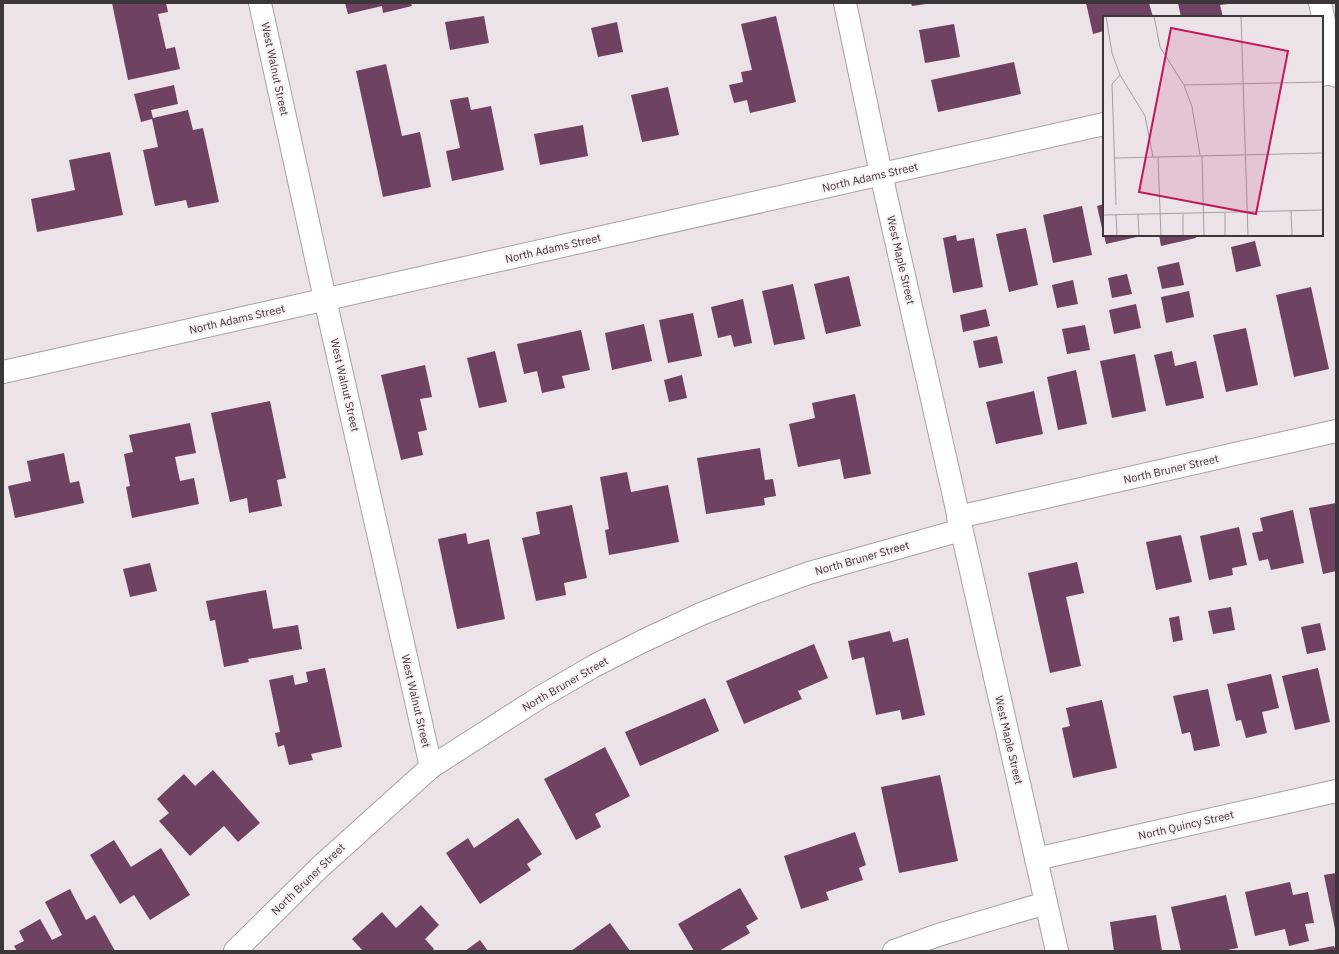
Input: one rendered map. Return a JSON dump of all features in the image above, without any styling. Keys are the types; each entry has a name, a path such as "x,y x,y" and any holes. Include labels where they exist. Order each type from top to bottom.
{"street":[{"name":"West Walnut Street","path":"260,3 325,299 431,767"},
{"name":"West Maple Street","path":"845,3 881,174 1057,951"},
{"path":"1320,3 1322,16"},
{"path":"1323,21 1332,74"},
{"name":"North Adams Street","path":"3,372 1103,124"},
{"name":"North Bruner Street","path":"235,951 320,867 431,767 539,698 594,666 643,641 701,614 751,594 809,573 960,523 1336,432"},
{"name":"North Quincy Street","path":"1036,859 1336,791"},
{"path":"894,951 938,935 1046,903"}],"building":[{"path":"112,3 166,3 168,12 158,14 166,49 175,47 180,69 128,80"},
{"path":"345,3 411,3 412,6 383,13 382,6 348,14"},
{"path":"911,3 925,3 926,4 912,6"},
{"path":"1086,3 1149,3 1153,16 1103,16 1103,31 1093,34"},
{"path":"1178,3 1228,3 1220,5 1223,16 1181,16"},
{"path":"484,16 489,43 450,50 445,22"},
{"path":"776,16 796,102 750,113 747,100 734,103 729,85 743,82 741,72 752,70 741,24"},
{"path":"617,22 623,52 598,57 591,28"},
{"path":"954,24 960,57 925,63 919,30"},
{"path":"1014,62 1021,94 938,112 931,80"},
{"path":"386,64 402,136 420,132 431,187 383,197 356,71"},
{"path":"174,85 178,104 151,110 153,118 188,110 193,130 203,128 219,202 188,208 186,200 155,206 143,150 158,147 152,119 141,122 134,94"},
{"path":"668,87 679,135 642,142 631,95"},
{"path":"468,97 471,110 491,106 504,170 452,181 446,151 460,148 450,100"},
{"path":"583,125 588,156 540,165 534,134"},
{"path":"110,152 123,215 37,232 31,199 75,190 69,160"},
{"path":"1103,204 1103,233 1097,206"},
{"path":"1082,206 1092,255 1053,263 1043,215"},
{"path":"1026,228 1038,285 1009,292 996,234"},
{"path":"956,235 957,241 974,238 983,287 953,293 943,238"},
{"path":"1104,236 1141,236 1106,244"},
{"path":"1159,236 1195,236 1196,238 1161,246"},
{"path":"1255,241 1261,266 1236,272 1231,247"},
{"path":"1179,262 1184,285 1162,289 1157,267"},
{"path":"1127,274 1132,294 1112,298 1108,278"},
{"path":"849,276 861,326 826,334 814,284"},
{"path":"1073,280 1078,304 1057,308 1052,285"},
{"path":"793,284 805,339 774,345 762,291"},
{"path":"1311,287 1329,369 1294,377 1276,295"},
{"path":"1189,291 1194,317 1166,323 1161,297"},
{"path":"743,299 752,343 734,347 731,335 718,338 711,307"},
{"path":"1136,304 1141,328 1114,334 1109,310"},
{"path":"986,309 990,326 963,332 960,315"},
{"path":"693,313 702,356 668,363 659,320"},
{"path":"644,324 652,361 612,370 605,333"},
{"path":"1085,325 1090,350 1067,354 1062,329"},
{"path":"1246,328 1258,385 1226,392 1213,335"},
{"path":"581,330 590,370 562,376 565,388 542,393 537,371 524,374 517,344"},
{"path":"997,336 1003,363 979,368 973,341"},
{"path":"495,351 507,402 479,408 467,358"},
{"path":"1172,351 1175,366 1196,361 1204,398 1166,406 1154,355"},
{"path":"1135,354 1146,411 1112,418 1100,361"},
{"path":"425,365 432,397 420,399 427,430 418,432 423,455 401,460 381,375"},
{"path":"1076,370 1087,424 1058,430 1047,377"},
{"path":"682,375 687,398 669,402 664,380"},
{"path":"1034,391 1043,434 996,444 986,402"},
{"path":"855,394 871,474 844,479 840,459 798,467 789,424 815,418 812,403"},
{"path":"270,401 286,478 277,480 282,506 249,513 247,498 230,502 211,413"},
{"path":"190,423 196,453 175,457 180,481 194,478 199,504 132,518 126,487 130,486 124,454 133,452 129,435"},
{"path":"760,448 765,480 773,479 776,496 764,498 765,505 706,514 697,458"},
{"path":"64,453 70,483 79,481 84,503 15,518 8,486 31,481 27,461"},
{"path":"627,472 631,492 668,485 679,542 609,555 605,530 609,529 600,477"},
{"path":"1336,503 1336,571 1323,574 1309,508"},
{"path":"572,505 587,578 564,583 566,595 536,601 522,538 540,534 536,512"},
{"path":"1293,510 1304,563 1271,570 1268,559 1259,561 1252,533 1263,531 1260,518"},
{"path":"1239,527 1247,565 1232,568 1233,575 1209,580 1200,536"},
{"path":"466,533 468,544 489,539 505,619 457,629 438,539"},
{"path":"1181,535 1192,582 1156,590 1146,542"},
{"path":"1077,562 1084,593 1066,597 1081,666 1050,673 1028,573"},
{"path":"150,563 157,591 130,597 123,569"},
{"path":"266,590 273,629 298,625 302,649 248,659 249,662 224,667 215,620 210,621 206,601"},
{"path":"1231,607 1235,630 1213,634 1208,611"},
{"path":"1179,616 1183,640 1173,642 1169,618"},
{"path":"1320,623 1326,650 1307,654 1301,627"},
{"path":"890,631 893,642 908,638 925,715 902,720 900,710 876,715 864,657 852,660 848,641"},
{"path":"814,644 828,678 798,691 802,699 744,724 726,681"},
{"path":"325,668 342,747 311,754 313,760 289,765 284,745 278,747 275,733 280,732 269,680 293,675 295,685 308,682 306,672"},
{"path":"1318,668 1330,722 1295,730 1282,676"},
{"path":"1271,674 1279,708 1262,712 1267,733 1246,738 1241,720 1236,721 1227,684"},
{"path":"1208,689 1220,746 1194,751 1190,732 1182,734 1173,696"},
{"path":"705,698 719,731 640,766 625,732"},
{"path":"1102,700 1117,768 1073,778 1062,728 1070,726 1066,708"},
{"path":"605,747 630,796 595,814 601,827 576,840 544,779"},
{"path":"213,770 260,823 238,842 224,826 190,856 159,821 169,813 157,799 184,774 195,786"},
{"path":"940,775 958,861 899,873 881,787"},
{"path":"518,818 542,854 527,864 531,870 480,904 446,853 468,838 474,848"},
{"path":"855,832 866,865 859,868 863,880 826,892 829,900 801,909 784,856"},
{"path":"114,840 131,867 161,848 190,895 150,920 134,895 120,904 90,855"},
{"path":"1336,873 1336,929 1335,929 1324,875"},
{"path":"1290,882 1293,895 1308,892 1314,923 1305,924 1309,941 1289,946 1285,929 1255,936 1245,892"},
{"path":"740,888 758,919 746,926 750,933 719,951 694,951 678,924"},
{"path":"70,889 86,920 95,915 115,951 17,951 14,946 24,941 19,931 40,919 52,940 62,935 45,902"},
{"path":"1226,895 1238,948 1222,951 1181,951 1171,907"},
{"path":"421,905 439,925 425,939 434,949 432,951 363,951 352,939 382,912 396,928"},
{"path":"1156,915 1162,951 1114,951 1110,922"},
{"path":"610,923 630,951 571,951"},
{"path":"480,940 488,951 465,951"},
{"path":"1334,946 1336,951 1313,951 1313,950"}]}
